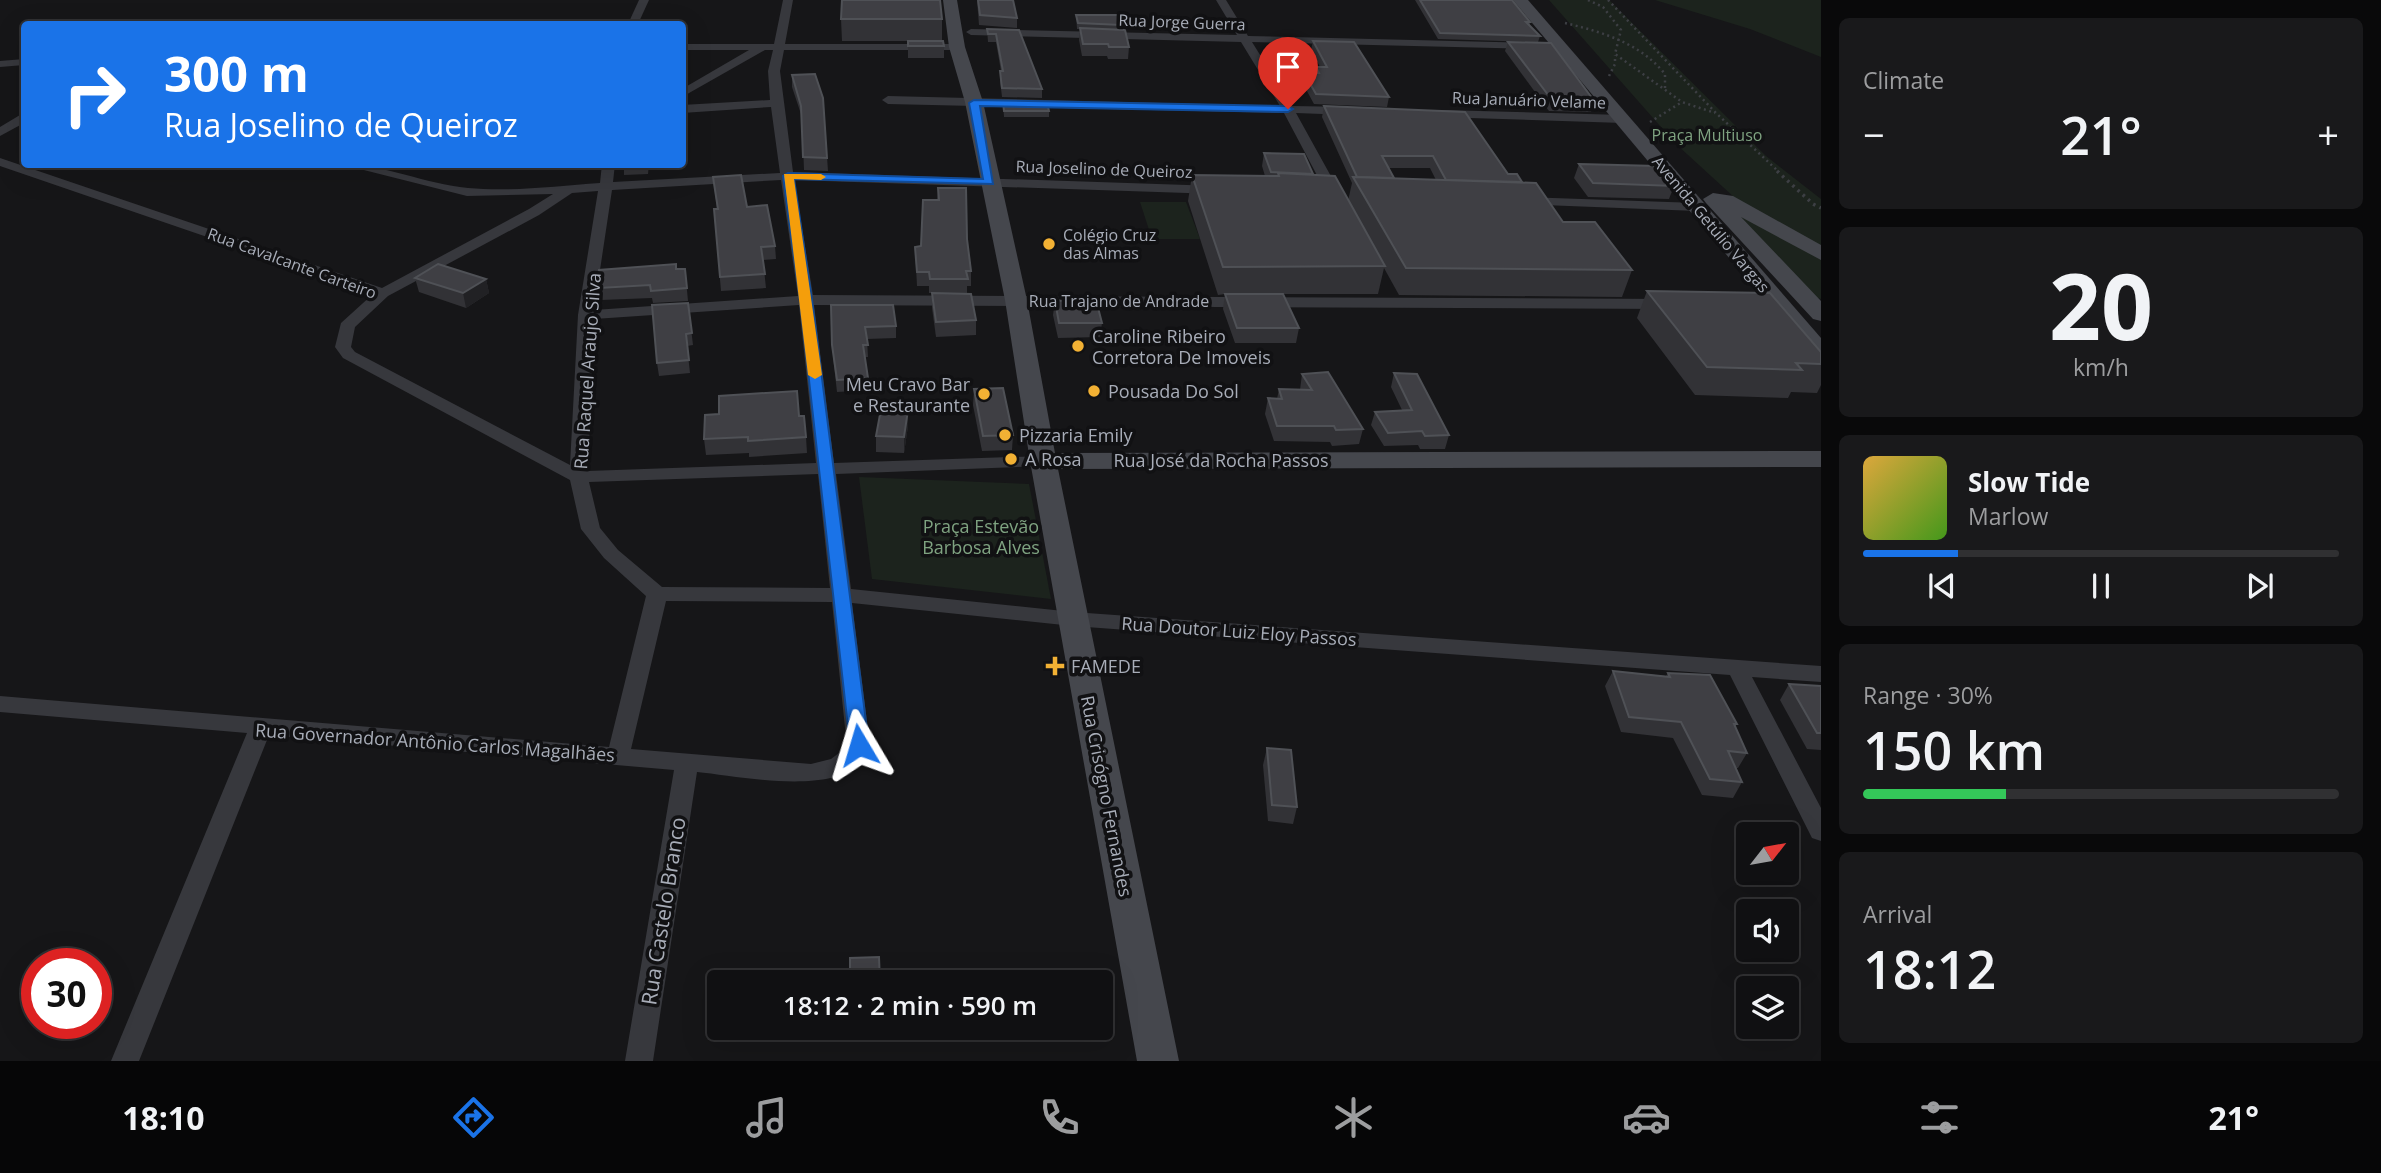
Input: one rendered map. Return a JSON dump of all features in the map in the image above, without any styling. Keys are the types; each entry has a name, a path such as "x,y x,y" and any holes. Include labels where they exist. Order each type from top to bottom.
{"main road":[{"name":"Rua Crisógno Fernandes","path":"950,0 957,47 974,103 1016,300 1043,461 1158,1061"},
{"name":"Rua Crisógno Fernandes","path":"964,0 973,59 967,77"},
{"name":"Avenida Getúlio Vargas","path":"1520,0 1697,207 1772,304 1821,353"},
{"name":"Avenida Getúlio Vargas","path":"1536,0 1699,185 1819,308"},
{"path":"1699,185 1821,254"},
{"path":"1772,304 1819,308"},
{"name":"Rua José da Rocha Passos","path":"1043,461 1821,459"}],"street":[{"path":"635,21 645,0"},
{"path":"788,0 771,46 806,300 841,595"},
{"path":"1221,0 1288,109 1336,197"},
{"name":"Rua Jorge Guerra","path":"971,32 1559,47"},
{"path":"686,91 732,62 771,46"},
{"path":"686,47 957,47"},
{"path":"0,64 21,62"},
{"path":"888,100 1358,111"},
{"path":"686,109 777,103"},
{"name":"Rua Januário Velame","path":"1427,113 1623,119"},
{"path":"0,132 21,120"},
{"name":"Rua Cavalcante Carteiro","path":"0,162 383,293 347,326 343,347 349,355 579,477"},
{"name":"Rua Joselino de Queiroz","path":"363,168 467,192 567,191 788,176 1237,191"},
{"name":"Rua Raquel Araujo Silva","path":"608,168 586,315 579,477 591,529 611,554 657,594"},
{"path":"383,293 534,212 567,191"},
{"path":"1502,200 1697,207"},
{"name":"Rua Trajano de Andrade","path":"586,315 806,300 1389,297 1682,304"},
{"name":"Rua José da Rocha Passos","path":"579,477 1043,461"},
{"path":"618,756 657,594"},
{"name":"Rua Doutor Luiz Eloy Passos","path":"657,594 841,595 1073,619 1821,674"},
{"name":"Rua Governador Antônio Carlos Magalhães","path":"0,704 811,773 848,761 856,754 859,745 841,595"},
{"path":"1736,666 1821,831"},
{"path":"125,1061 261,728"},
{"name":"Rua Castelo Branco","path":"639,1061 687,762"}],"path":[{"path":"1588,0 1603,7 1621,30 1615,64 1606,78"},
{"path":"1608,0 1716,113 1812,204 1821,208"},
{"path":"1554,20 1619,41 1658,63 1665,74 1665,90"},
{"path":"1615,54 1682,102 1716,113"},
{"path":"1646,124 1682,102"}],"green space":[{"name":"Praça Multiuso","path":"1549,0 1609,0 1766,156 1821,199 1821,251 1735,198 1676,144"},
{"path":"1655,0 1821,0 1821,57 1750,29"},
{"path":"1140,202 1186,202 1200,239 1152,239"},
{"path":"1725,202 1821,259 1821,299 1817,298"},
{"name":"Praça Estevão Barbosa Alves","path":"859,477 1029,484 1051,599 872,579"}],"building":[{"path":"842,0 940,0 942,19 841,19"},
{"path":"978,0 1013,0 1017,18 980,15"},
{"path":"1420,0 1512,0 1530,22 1526,22 1540,36 1440,33"},
{"path":"1076,15 1118,15 1121,25 1078,23"},
{"path":"1080,28 1125,30 1129,47 1083,44"},
{"path":"987,29 1019,30 1042,89 1002,88 1000,71 1003,71 996,34 988,34"},
{"path":"908,41 943,41 944,46 908,46"},
{"path":"1313,41 1354,42 1389,97 1316,94 1304,73 1319,73 1316,67 1327,67"},
{"path":"1508,42 1551,43 1595,102 1552,100"},
{"path":"815,74 823,98 827,158 803,157 801,106 792,75"},
{"path":"1003,102 1047,103 1049,111 1004,111"},
{"path":"1324,106 1465,112 1508,174 1517,174 1522,182 1446,180 1433,156 1382,156 1394,178 1357,177"},
{"path":"1264,153 1304,154 1313,174 1271,172"},
{"path":"1579,164 1657,166 1674,186 1593,183"},
{"path":"1278,173 1335,176 1385,266 1223,267 1192,175 1279,176"},
{"path":"741,175 747,207 767,205 775,246 761,247 765,274 720,277 714,209 718,209 713,177"},
{"path":"1353,177 1536,183 1563,222 1595,222 1632,270 1406,268"},
{"path":"938,188 966,188 971,271 966,271 968,279 930,279 929,272 917,272 915,247 921,246 923,200 939,200"},
{"path":"438,264 486,279 463,293 415,278"},
{"path":"676,264 676,269 685,269 687,288 651,291 650,285 599,288 599,270"},
{"path":"1647,291 1770,293 1821,352 1821,364 1796,363 1802,370 1707,367"},
{"path":"932,293 971,294 976,320 936,322"},
{"path":"1225,294 1283,294 1299,328 1237,328"},
{"path":"1096,300 1102,323 1059,323 1055,301"},
{"path":"688,303 692,333 686,334 689,360 657,363 652,305"},
{"path":"831,305 893,305 896,326 865,327 868,345 863,345 868,378 837,380 832,345"},
{"path":"1328,372 1363,429 1277,426 1268,398 1282,399 1279,389 1312,390 1302,374"},
{"path":"1394,373 1417,374 1449,435 1425,436 1422,431 1388,433 1375,412 1412,410"},
{"path":"1003,388 1013,435 983,436 974,389"},
{"path":"797,391 799,416 804,416 806,437 748,441 748,437 704,439 705,415 719,414 719,396"},
{"path":"881,409 908,410 904,437 876,436"},
{"path":"1613,671 1670,677 1668,673 1710,675 1737,724 1734,724 1747,753 1728,751 1742,782 1710,779 1681,722 1629,717"},
{"path":"1789,684 1821,686 1821,733 1817,733"},
{"path":"1267,748 1291,750 1297,807 1272,805"},
{"path":"879,957 880,970 850,970 850,958"}],"slow traffic":[{"path":"815,375 788,176 821,177"}],"place":[{"name":"Colégio Cruz das Almas","path":"1049,244"},
{"name":"Caroline Ribeiro Corretora De Imoveis","path":"1078,346"},
{"name":"Pousada Do Sol","path":"1094,391"},
{"name":"Meu Cravo Bar e Restaurante","path":"984,394"},
{"name":"Pizzaria Emily","path":"1005,435"},
{"name":"A Rosa","path":"1011,459"},
{"name":"FAMEDE","path":"1055,666"}],"route":[{"path":"859,745 806,300 788,176 989,182 974,103 1288,109"}]}
